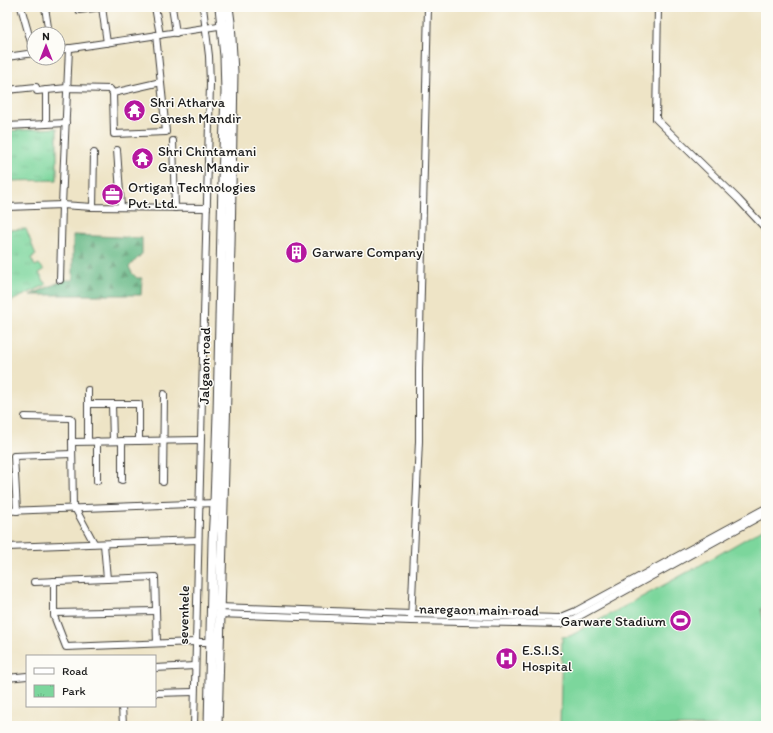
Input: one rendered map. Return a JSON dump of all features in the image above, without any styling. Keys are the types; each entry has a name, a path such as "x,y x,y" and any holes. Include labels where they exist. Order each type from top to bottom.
{"highway":[{"name":"Jalgaon road","path":"209,726 211,642 216,610 230,237 233,80 226,25 220,7"},
{"name":"Jalgaon road","path":"217,726 216,610 213,540 226,92 225,56 228,7"}],"street":[{"path":"21,7 26,26"},
{"path":"45,7 49,26"},
{"path":"79,10 102,7 107,43"},
{"path":"7,90 36,87 36,91 68,88 110,89 113,93 114,134 166,132 155,7"},
{"path":"172,7 176,32"},
{"name":"sevenhele","path":"194,726 198,504 210,84 209,56 203,7"},
{"path":"411,618 419,441 418,369 428,7"},
{"path":"658,7 656,119 738,199 766,229"},
{"path":"66,49 226,25"},
{"path":"60,280 69,48"},
{"path":"7,57 26,54"},
{"path":"113,93 161,82"},
{"path":"46,90 46,124"},
{"path":"7,126 66,124"},
{"path":"173,141 175,208"},
{"path":"117,150 121,207"},
{"path":"93,207 94,153"},
{"path":"7,207 62,205 93,207 207,208"},
{"path":"88,390 88,441"},
{"path":"163,482 164,394"},
{"path":"88,404 139,404 139,441"},
{"path":"112,404 112,441"},
{"path":"25,417 70,418 72,420 74,509 94,543"},
{"path":"72,442 200,440"},
{"path":"96,481 97,441"},
{"path":"122,441 122,480"},
{"path":"16,511 14,456 72,454"},
{"path":"7,511 215,503"},
{"name":"naregaon main road","path":"411,618 559,618 576,611 766,508"},
{"name":"naregaon main road","path":"216,610 560,624 576,618 766,513"},
{"path":"7,547 198,540"},
{"path":"104,544 106,579"},
{"path":"34,582 155,577 157,643"},
{"path":"54,581 54,616 66,647 211,642"},
{"path":"54,614 156,611"},
{"path":"156,668 195,666"},
{"path":"7,678 26,676"},
{"path":"156,693 194,692"},
{"path":"122,707 123,726"}],"green space":[{"path":"57,128 57,180 7,181 7,131"},
{"path":"26,229 36,255 31,258 35,266 39,264 44,270 39,273 46,285 7,303 7,230"},
{"path":"73,235 142,238 142,254 129,267 137,278 142,278 141,295 30,295 60,282 61,280 73,280"},
{"name":"Garware Stadium","path":"766,527 766,607 761,609 766,633 766,726 560,726 562,637 570,636 697,567"}],"place":[{"name":"Shri Atharva Ganesh Mandir","path":"135,110"},
{"name":"Shri Chintamani Ganesh Mandir","path":"143,159"},
{"name":"Ortigan Technologies Pvt. Ltd.","path":"113,195"},
{"name":"Garware Company","path":"296,252"},
{"name":"Garware Stadium","path":"681,621"},
{"name":"E.S.I.S. Hospital","path":"506,658"}]}
